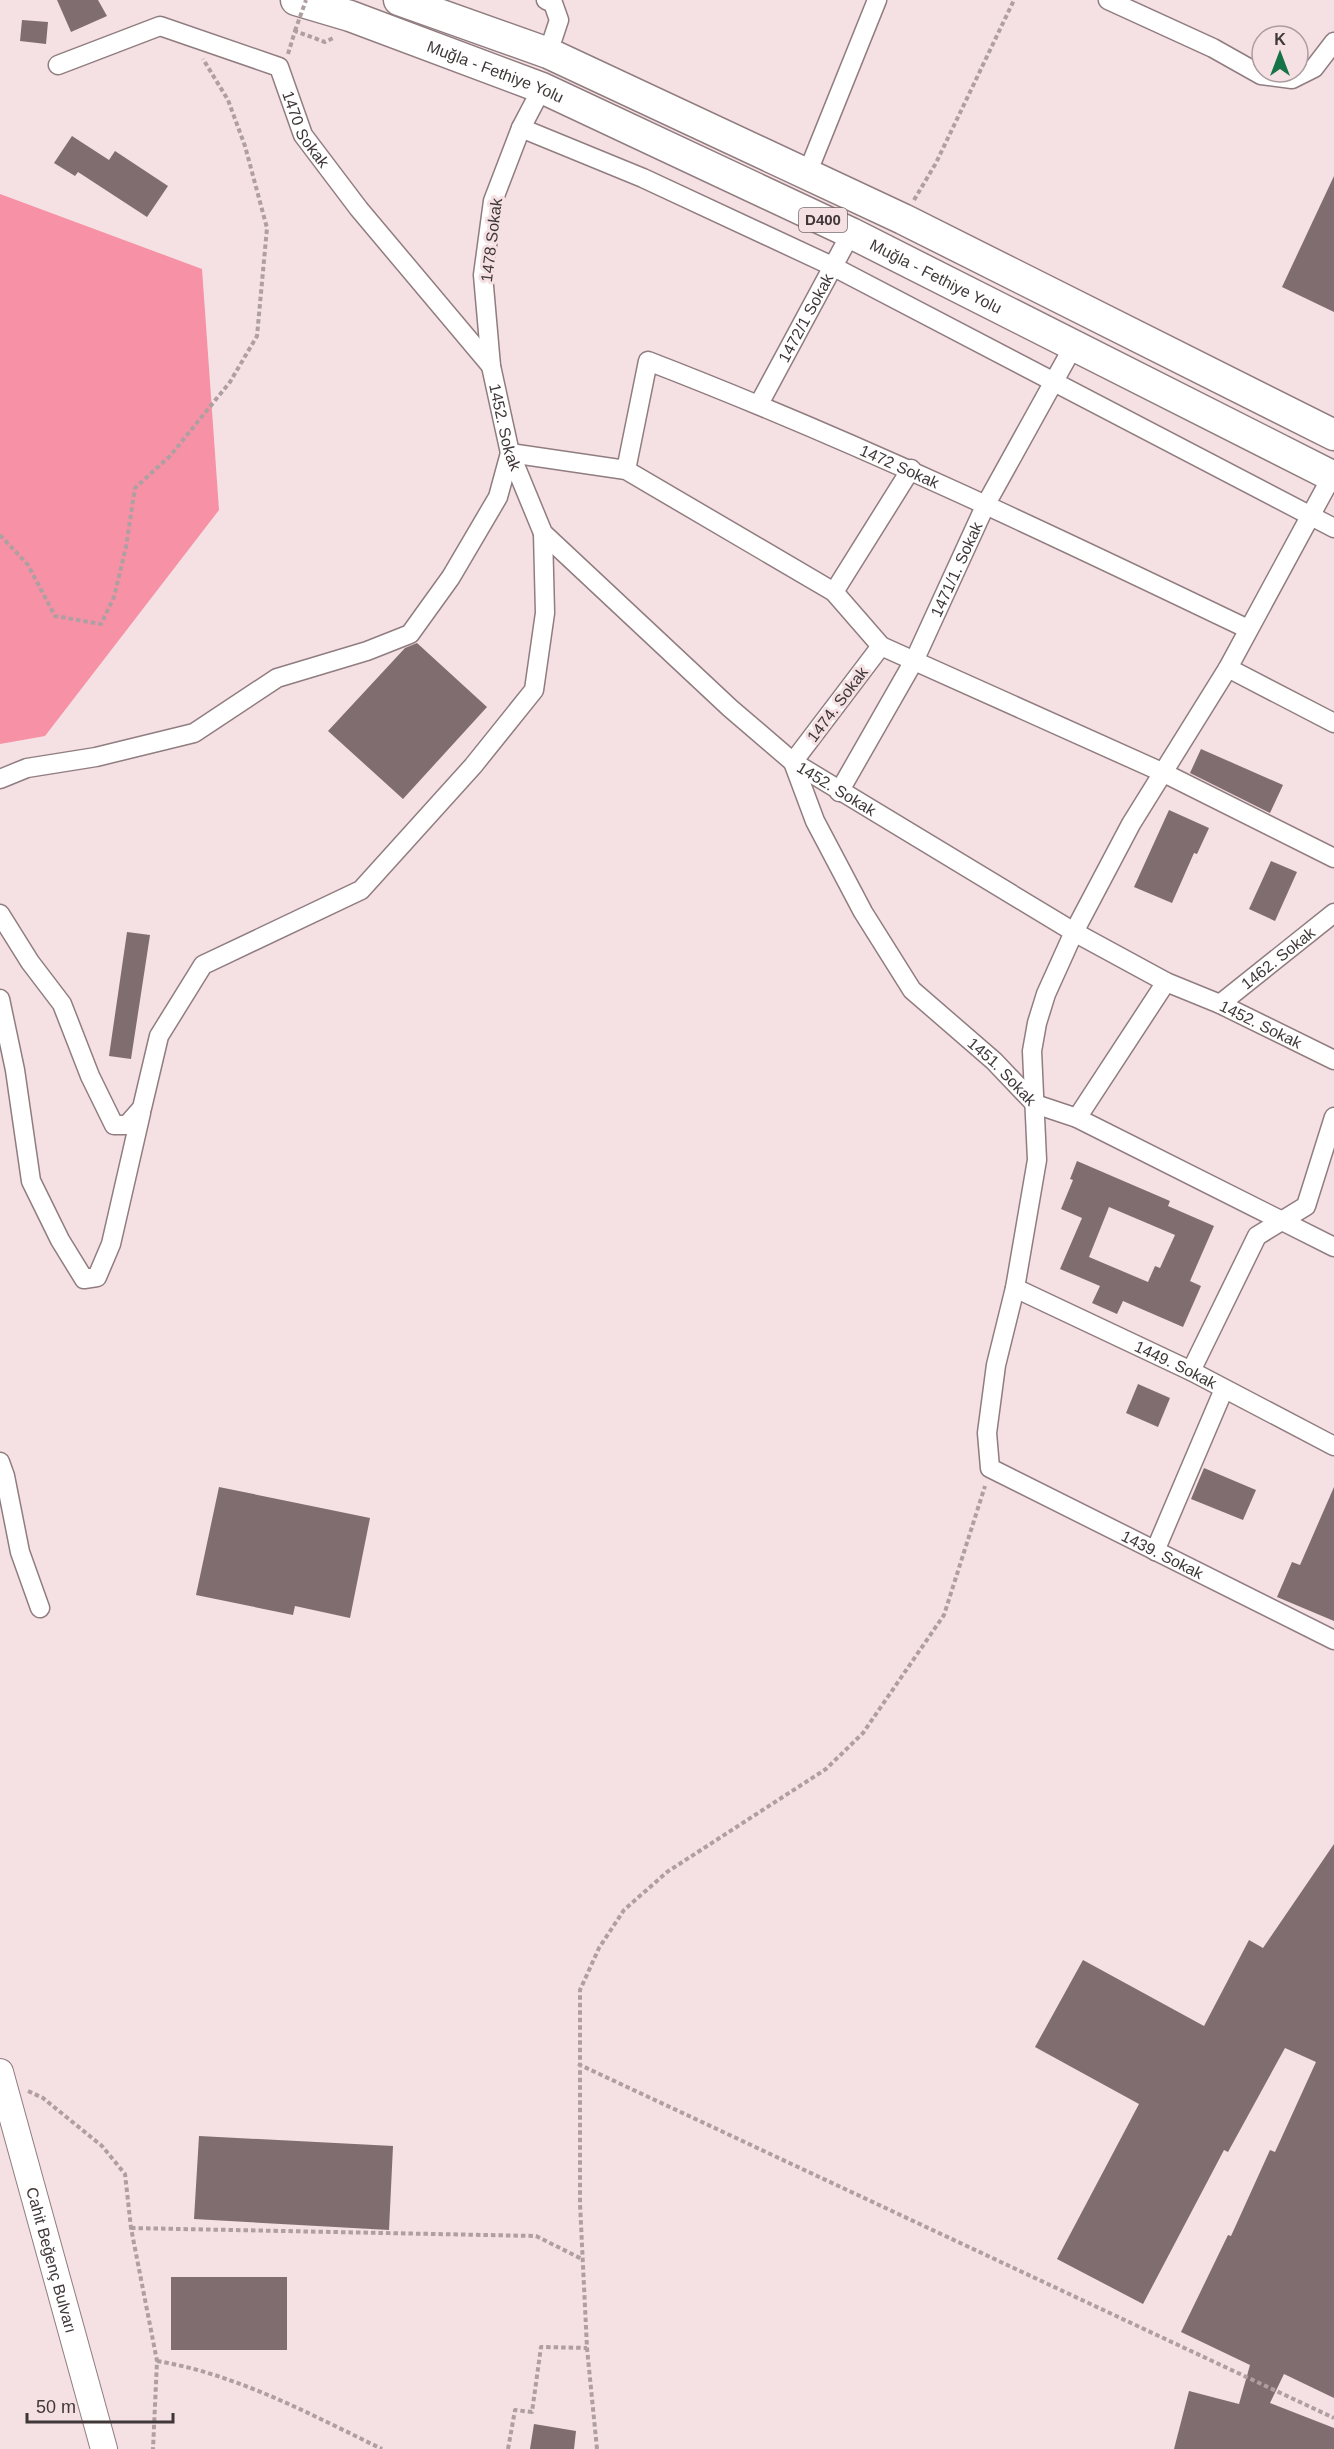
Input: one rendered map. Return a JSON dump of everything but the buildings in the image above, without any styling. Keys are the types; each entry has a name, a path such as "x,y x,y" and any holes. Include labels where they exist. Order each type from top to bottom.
{"highway":[{"name":"Muğla - Fethiye Yolu","path":"296,0 350,16 542,88 851,233 1073,347 1333,476"},
{"name":"Muğla - Fethiye Yolu","path":"399,0 548,53 903,219 1334,435"}],"main road":[{"name":"Cahit Beğenç Bulvarı","path":"1,2075 104,2449"}],"street":[{"path":"546,0 553,3 559,20 548,53"},
{"path":"807,174 877,0"},
{"path":"1108,0 1213,48 1261,75 1292,79 1314,68 1334,42"},
{"name":"1470 Sokak","path":"58,65 160,26 279,67 303,135 359,208 491,366"},
{"name":"1478 Sokak","path":"491,366 483,275 493,201 521,128 542,88"},
{"path":"521,128 643,178 832,266 1334,528"},
{"name":"1472/1 Sokak","path":"759,404 851,233"},
{"name":"1471/1. Sokak","path":"839,792 915,659 986,504 1073,347"},
{"name":"1472 Sokak","path":"626,470 648,361 759,404 911,469 1248,630"},
{"name":"1452. Sokak","path":"491,366 510,453 543,533 730,708 793,762 839,792 1074,932 1166,982 1220,1004 1334,1060"},
{"path":"0,778 27,768 96,757 194,733 277,678 367,651 410,634 451,577 498,497 510,453 626,470 834,592 881,646 915,659 1164,773 1334,858"},
{"path":"834,592 911,469"},
{"path":"990,1468 987,1433 996,1365 1016,1288 1037,1160 1032,1051 1037,1023 1046,994 1074,932 1131,824 1228,668 1333,476"},
{"path":"0,1002 15,1070 31,1180 60,1240 84,1279 97,1277 111,1244 159,1036 202,965 361,890 473,766 534,690 545,613 543,533"},
{"name":"1474. Sokak","path":"793,762 881,646"},
{"path":"1228,668 1334,723"},
{"name":"1451. Sokak","path":"793,762 815,821 863,912 912,990 993,1061 1035,1104 1077,1118 1334,1247"},
{"name":"1462. Sokak","path":"1220,1004 1334,913"},
{"path":"0,915 30,962 62,1004 90,1076 114,1125 127,1125 142,1108"},
{"path":"1077,1118 1166,982"},
{"path":"1191,1371 1257,1236 1306,1206 1334,1117"},
{"name":"1449. Sokak","path":"1016,1288 1191,1371 1334,1446"},
{"path":"1155,1551 1224,1389"},
{"path":"0,1462 5,1476 20,1552 40,1608"},
{"name":"1439. Sokak","path":"990,1468 1334,1640"}],"path":[{"path":"306,0 295,31 325,42 335,37"},
{"path":"903,219 936,163 1014,0"},
{"path":"0,535 28,565 55,616 101,624 114,597 124,557 135,488 170,456 230,382 257,336 267,228 245,146 231,109 200,54"},
{"path":"597,2449 587,2348 582,2259 578,2064 580,1990 599,1948 624,1910 667,1872 826,1769 863,1733 944,1615 990,1468"},
{"path":"578,2064 1334,2418"},
{"path":"1,2075 43,2098 102,2146 125,2174 131,2228 157,2361 153,2449"},
{"path":"131,2228 536,2236 582,2259"},
{"path":"508,2449 515,2410 532,2412 540,2347 587,2348"},
{"path":"157,2361 192,2367 291,2406 382,2449"}],"shaded area":[{"path":"0,194 202,269 219,510 45,736 0,744"}]}
